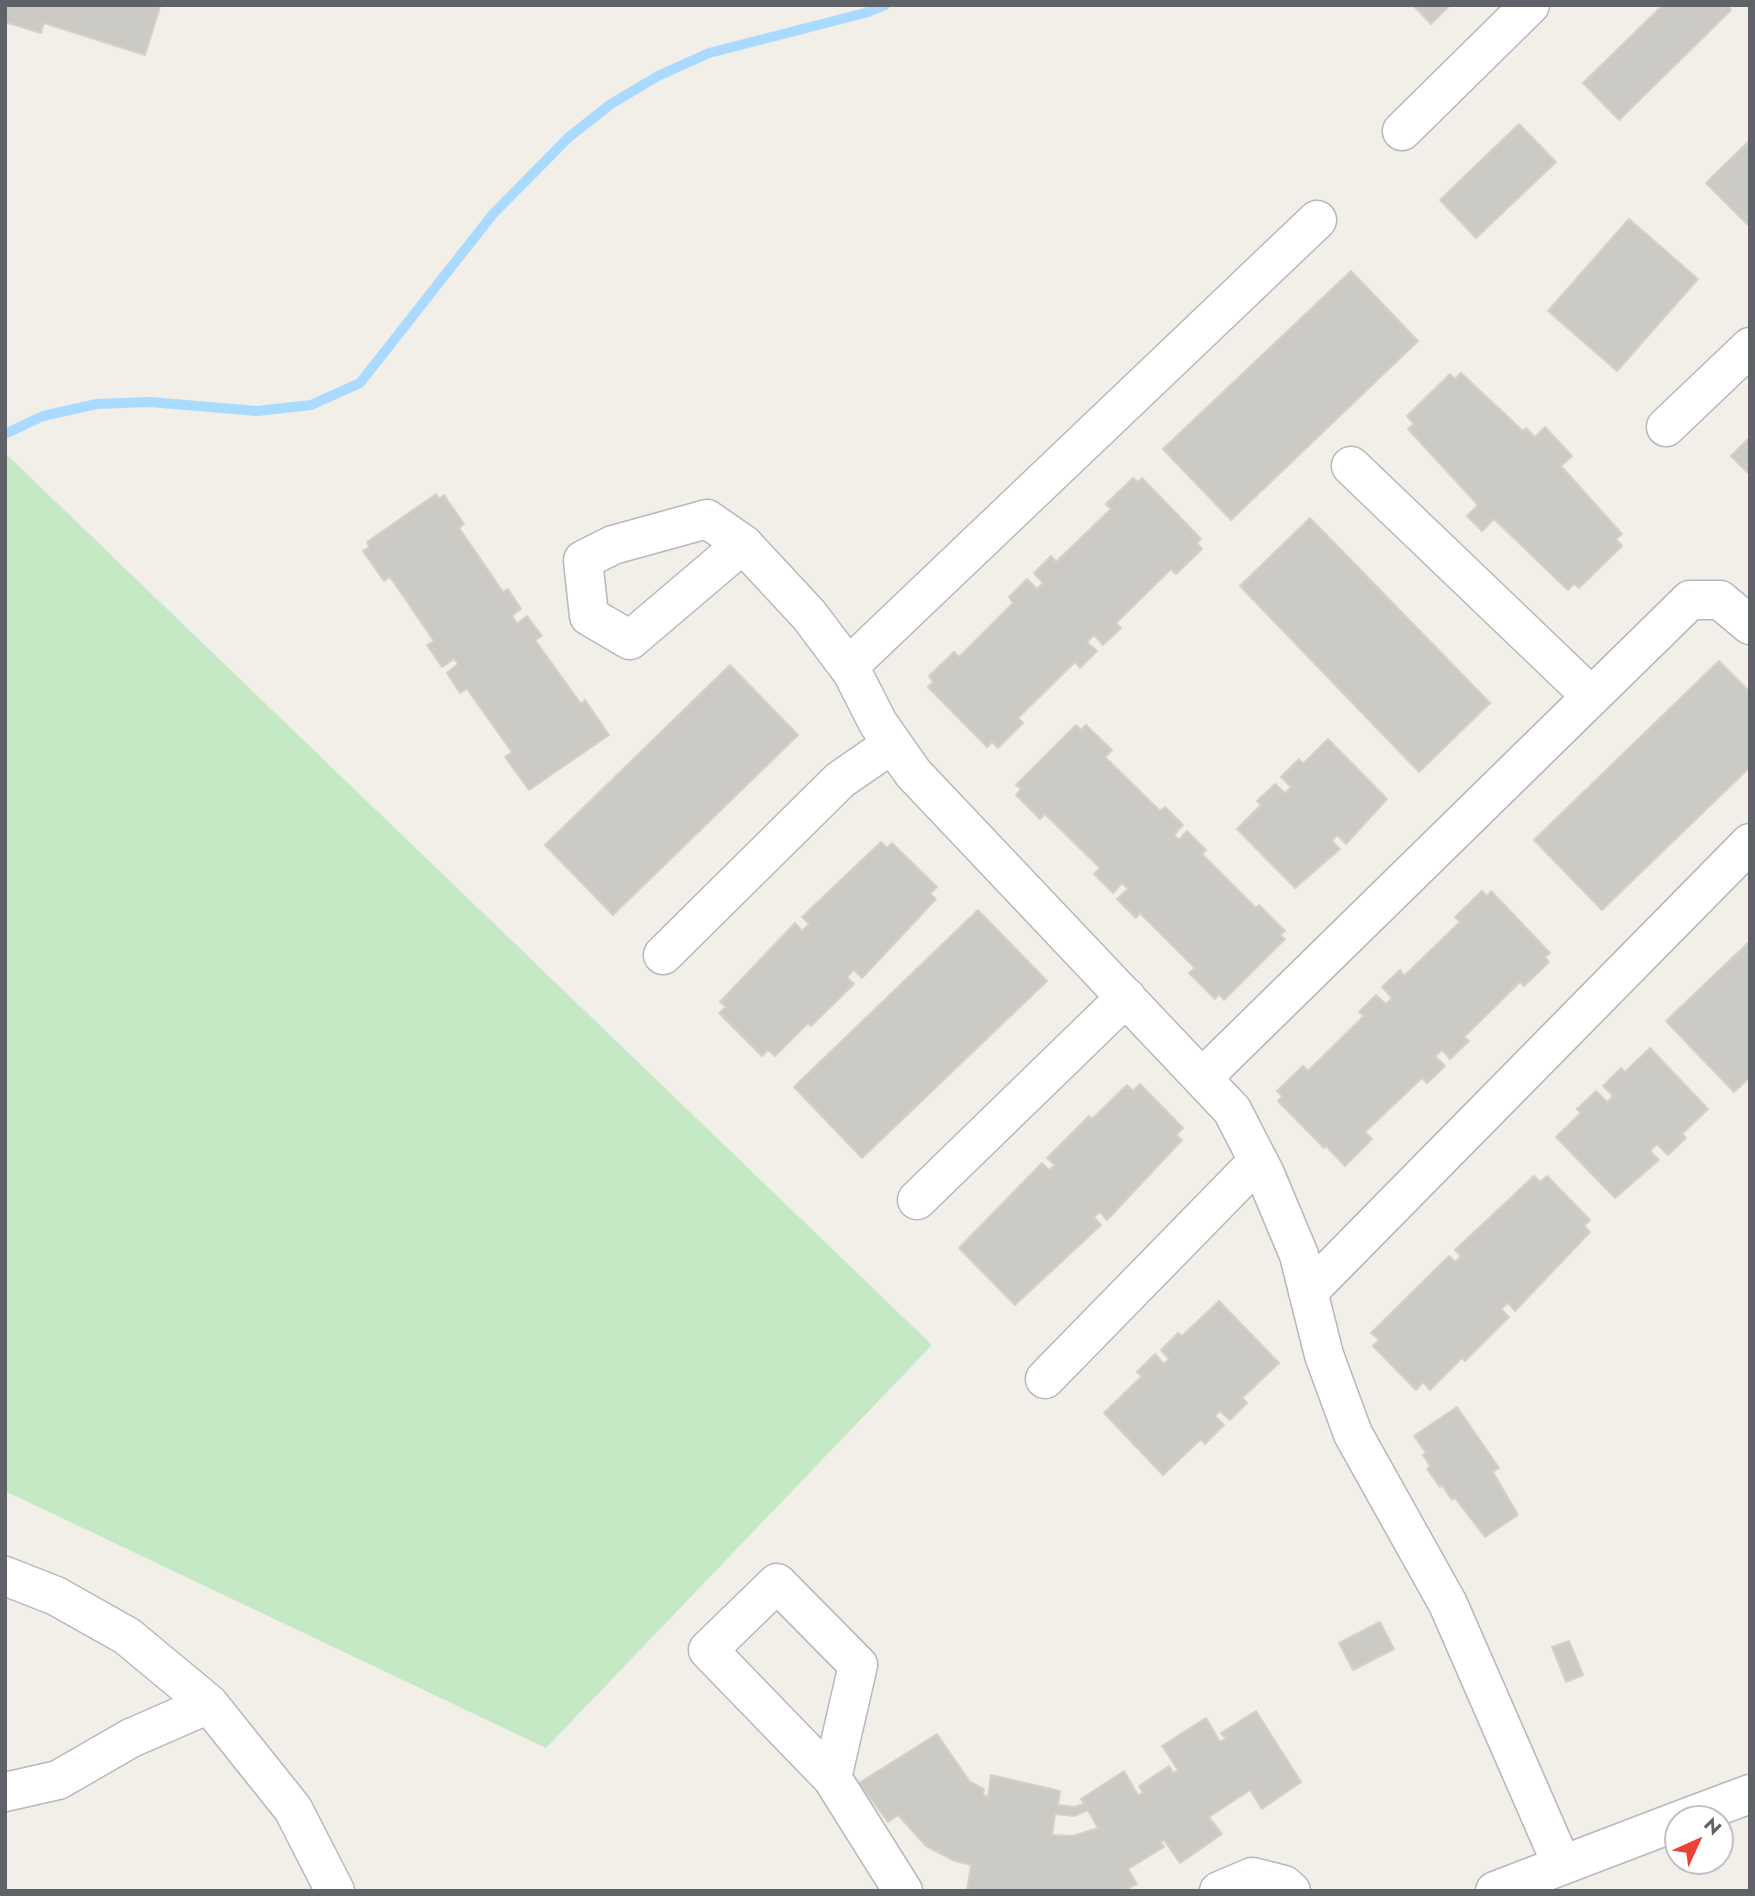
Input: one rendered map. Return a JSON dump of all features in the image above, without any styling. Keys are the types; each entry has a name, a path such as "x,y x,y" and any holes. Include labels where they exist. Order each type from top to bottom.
{"street":[{"path":"1402,131 1530,5"},
{"path":"848,667 1317,220"},
{"path":"1666,427 1750,347"},
{"path":"1351,466 1591,696"},
{"path":"743,544 809,615 848,667 892,744 912,773 1232,1110 1258,1161 1299,1255 1324,1355 1353,1434 1448,1604 1530,1881 1664,1827"},
{"path":"1202,1078 1690,600 1720,600 1750,625"},
{"path":"663,955 840,780 892,744"},
{"path":"1308,1292 1750,843"},
{"path":"917,1200 1125,997"},
{"path":"1045,1379 1258,1161"},
{"path":"5,1576 56,1597 127,1636 209,1704 293,1809 335,1891"},
{"path":"832,1778 858,1665 777,1583 708,1650 832,1778 903,1891"},
{"path":"5,1792 58,1780 131,1738 209,1704"},
{"path":"1721,1805 1750,1794"},
{"path":"1219,1891 1252,1877 1284,1885 1291,1891"}],"green space":[{"path":"5,453 932,1345 546,1748 5,1491"}],"building":[{"path":"5,5 160,7 145,55 44,23 41,33 5,22"},
{"path":"1413,5 1450,5 1431,24"},
{"path":"1663,5 1727,5 1731,10 1619,120 1583,83"},
{"path":"1519,124 1556,162 1476,238 1440,200"},
{"path":"1750,140 1750,227 1706,183"},
{"path":"1629,219 1698,279 1617,371 1548,311"},
{"path":"1351,271 1418,341 1231,520 1163,449"},
{"path":"1461,373 1523,431 1526,428 1535,437 1545,427 1572,456 1561,466 1622,534 1616,539 1622,546 1579,588 1574,584 1568,590 1494,519 1482,531 1467,516 1478,505 1408,429 1414,424 1407,416 1450,374 1455,379"},
{"path":"1750,437 1750,475 1731,456"},
{"path":"1133,478 1138,482 1142,478 1201,539 1197,543 1202,549 1176,574 1171,569 1116,623 1121,628 1103,645 1094,635 1087,642 1097,651 1080,668 1075,662 1018,718 1023,723 998,748 992,742 987,747 928,687 933,682 929,676 954,652 959,657 1013,603 1009,597 1027,579 1037,589 1043,583 1034,573 1051,556 1056,562 1111,509 1106,504"},
{"path":"436,494 439,499 444,495 464,524 459,528 503,592 508,589 521,609 512,616 517,624 527,616 542,636 535,640 581,704 585,700 609,735 529,790 505,757 512,752 467,689 460,693 447,673 458,664 454,659 442,667 427,645 434,641 390,577 384,581 363,551 369,547 367,542"},
{"path":"1310,518 1490,703 1419,772 1240,586"},
{"path":"1719,661 1750,692 1750,767 1602,910 1534,840"},
{"path":"730,665 798,735 613,915 545,845"},
{"path":"1076,725 1081,730 1086,725 1112,750 1105,757 1160,811 1165,807 1183,825 1174,835 1179,840 1187,831 1206,850 1202,854 1256,908 1259,905 1285,931 1280,935 1285,939 1224,1000 1219,994 1215,999 1189,973 1195,968 1140,913 1136,918 1117,899 1128,889 1122,883 1113,893 1094,874 1100,868 1045,814 1040,819 1016,795 1021,789 1016,785"},
{"path":"1328,739 1387,799 1346,844 1337,835 1332,841 1340,849 1295,888 1237,829 1261,805 1257,801 1275,784 1285,793 1291,787 1281,777 1299,759 1303,764"},
{"path":"881,842 887,848 892,843 937,887 930,894 936,899 862,978 854,970 847,977 854,984 811,1026 808,1023 775,1056 768,1050 762,1056 719,1013 726,1007 720,1002 795,923 802,931 809,924 802,917"},
{"path":"1482,891 1487,896 1491,891 1550,953 1545,957 1549,962 1524,986 1520,982 1464,1037 1469,1041 1450,1059 1442,1050 1435,1056 1445,1066 1427,1083 1422,1078 1365,1132 1372,1139 1345,1166 1278,1101 1282,1096 1277,1091 1303,1066 1308,1071 1364,1016 1359,1012 1376,995 1386,1004 1392,998 1382,987 1400,970 1404,976 1460,922 1455,917"},
{"path":"978,910 1047,981 862,1158 794,1087"},
{"path":"1750,941 1750,1077 1734,1092 1666,1021"},
{"path":"1650,1048 1708,1109 1682,1134 1686,1138 1668,1155 1657,1144 1650,1151 1659,1160 1615,1198 1556,1137 1581,1113 1577,1109 1596,1091 1607,1102 1613,1096 1603,1086 1621,1068 1625,1072"},
{"path":"1140,1084 1183,1128 1176,1135 1182,1140 1107,1220 1100,1212 1094,1217 1101,1225 1015,1305 959,1248 1042,1163 1049,1170 1055,1165 1047,1158 1089,1116 1092,1119 1127,1085 1133,1091"},
{"path":"1534,1176 1540,1182 1547,1176 1551,1180 1590,1220 1584,1226 1590,1232 1515,1311 1508,1303 1501,1309 1509,1317 1465,1361 1462,1358 1430,1390 1423,1382 1416,1390 1373,1346 1379,1340 1371,1333 1449,1256 1455,1262 1461,1256 1455,1250"},
{"path":"1219,1301 1279,1363 1242,1398 1247,1403 1230,1420 1220,1411 1215,1416 1224,1425 1205,1444 1201,1439 1163,1475 1104,1413 1142,1376 1137,1372 1155,1354 1164,1364 1169,1359 1161,1350 1178,1333 1182,1336"},
{"path":"1457,1407 1499,1468 1493,1472 1518,1515 1485,1537 1455,1498 1452,1500 1427,1469 1430,1466 1423,1455 1426,1453 1414,1436"},
{"path":"1380,1622 1394,1649 1353,1670 1339,1643"},
{"path":"1569,1641 1583,1675 1566,1682 1552,1647"},
{"path":"1256,1711 1301,1782 1262,1809 1250,1790 1209,1817 1222,1834 1180,1863 1164,1840 1161,1842 1164,1847 1128,1869 1137,1884 1122,1891 967,1891 971,1865 955,1861 926,1846 898,1815 888,1822 859,1783 937,1734 970,1782 984,1789 983,1795 988,1797 991,1775 1060,1791 1058,1805 1075,1807 1084,1804 1081,1799 1124,1771 1138,1795 1143,1793 1139,1786 1169,1766 1173,1773 1178,1770 1162,1746 1206,1718 1220,1742 1226,1739 1221,1733","holes":["1088,1810 1098,1828 1073,1836 1052,1835 1055,1814 1074,1816"]}],"waterway":[{"path":"5,434 43,416 97,404 150,402 257,411 311,405 360,383 493,214 569,137 611,104 658,76 709,53 865,13 885,5"}]}
